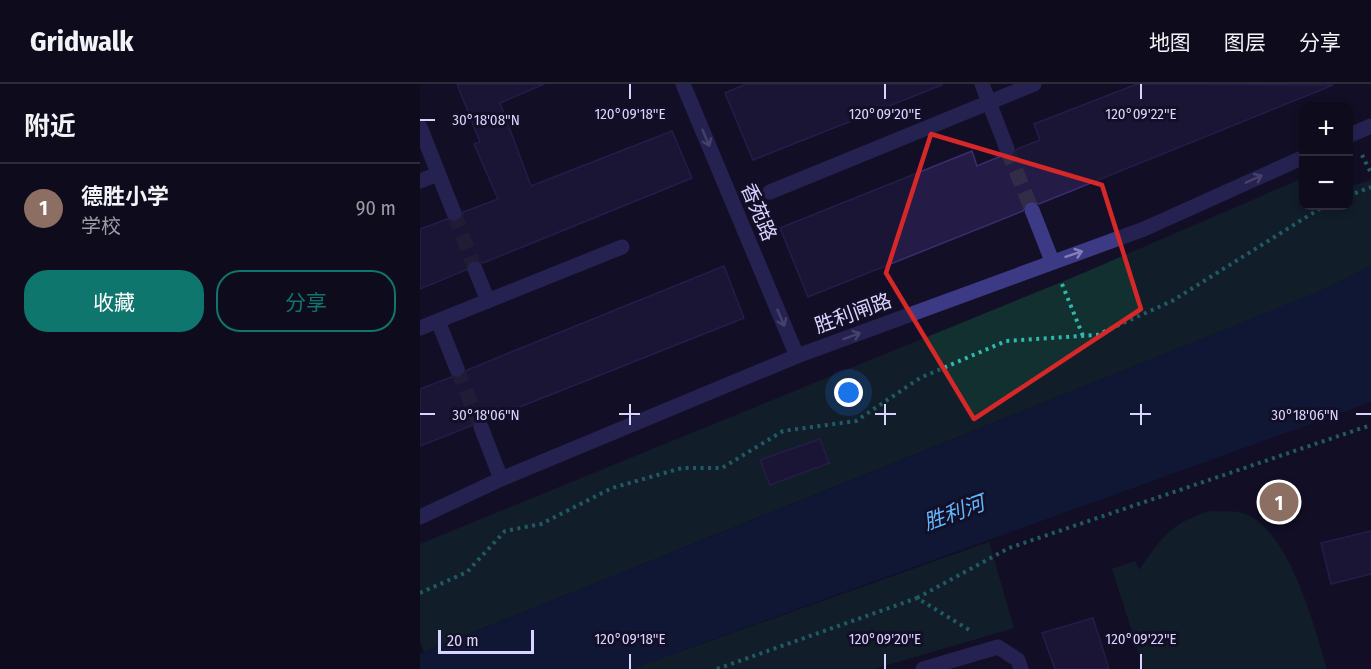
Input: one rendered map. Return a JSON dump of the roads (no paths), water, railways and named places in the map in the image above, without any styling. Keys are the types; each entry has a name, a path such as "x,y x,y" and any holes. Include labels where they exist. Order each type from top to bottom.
{"street":[{"name":"香苑路","path":"683,84 797,356"},
{"path":"982,84 1007,149"},
{"path":"770,192 1034,84"},
{"path":"1353,134 1371,126"},
{"path":"420,127 454,213"},
{"name":"胜利闸路","path":"420,517 501,479 797,356 1143,229 1299,159"},
{"path":"420,181 438,174"},
{"path":"1032,210 1053,261"},
{"path":"420,328 622,247"},
{"path":"476,269 488,301"},
{"path":"438,321 457,369"},
{"path":"481,428 501,479"},
{"path":"923,669 998,647 1018,660 1021,669"}],"water":[{"name":"胜利河","path":"1371,266 1371,402 631,669 420,669 420,654 1318,292"}],"tunnel":[{"path":"1007,149 1032,210"},
{"path":"454,213 475,269"},
{"path":"457,369 481,427"}],"place":[{"name":"德胜小学","path":"1279,502"}]}
